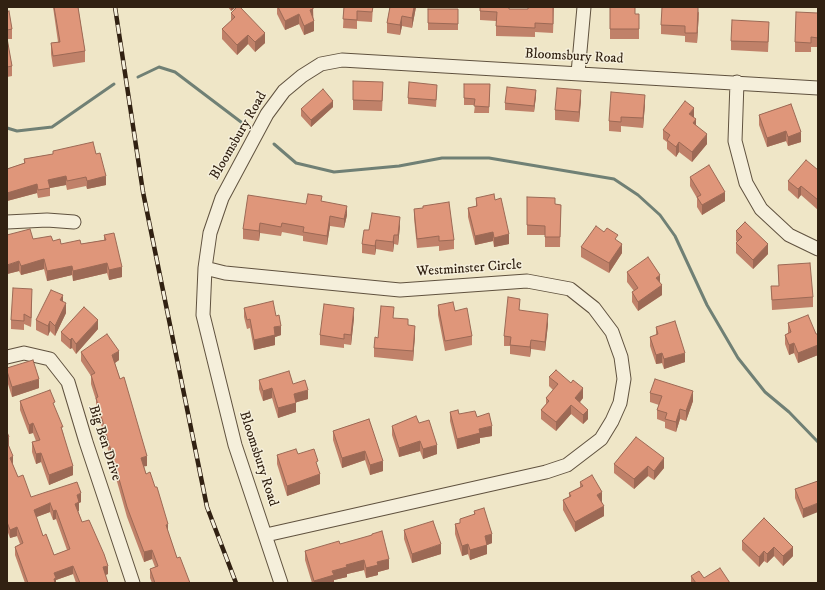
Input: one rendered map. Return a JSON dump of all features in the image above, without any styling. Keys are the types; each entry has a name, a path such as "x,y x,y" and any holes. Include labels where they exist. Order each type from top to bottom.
{"street":[{"path":"578,73 584,7"},
{"name":"Bloomsbury Road","path":"281,583 235,445 213,363 203,315 205,268 210,233 222,198 267,114 284,91 302,76 321,64 342,60 737,82 818,88"},
{"path":"737,82 735,141 746,183 761,209 789,235 818,249"},
{"path":"7,222 46,220 74,222"},
{"name":"Westminster Circle","path":"205,268 225,273 400,290 527,281 570,289 594,308 612,332 621,356 624,379 620,402 612,421 601,439 567,465 546,472 266,535"},
{"name":"Big Ben Drive","path":"7,357 24,353 50,359 68,382 86,442 133,583"}],"building":[{"path":"54,7 78,7 85,51 53,56 51,43 60,42"},
{"path":"237,7 240,7 265,33 255,42 248,35 237,45 222,29 235,17 231,13"},
{"path":"278,7 313,7 313,9 310,10 314,21 304,26 299,14 285,21"},
{"path":"344,7 373,7 372,12 357,11 357,20 343,19"},
{"path":"390,7 414,7 412,18 402,16 400,25 387,23"},
{"path":"480,7 509,7 509,9 528,9 528,7 553,7 553,24 535,23 535,28 496,26 497,12 480,11"},
{"path":"610,7 635,7 635,14 639,14 639,29 610,29"},
{"path":"662,7 698,7 697,33 685,33 685,26 661,25"},
{"path":"428,9 458,9 458,24 428,23"},
{"path":"9,11 12,29 7,30 7,12"},
{"path":"796,12 818,13 818,38 811,37 811,43 795,42"},
{"path":"732,20 769,22 768,42 731,41"},
{"path":"7,38 12,66 7,67"},
{"path":"353,81 383,82 382,101 353,100"},
{"path":"409,82 437,85 436,100 408,98"},
{"path":"464,84 490,84 489,107 474,106 475,99 464,98"},
{"path":"507,87 536,90 534,106 505,103"},
{"path":"557,88 581,90 579,112 555,110"},
{"path":"323,89 333,101 311,120 301,109"},
{"path":"611,92 645,95 643,118 621,117 621,122 609,121"},
{"path":"685,101 694,108 689,114 696,119 693,123 707,134 692,152 679,142 676,147 667,140 670,135 663,130"},
{"path":"791,104 801,132 788,137 786,131 767,138 759,115"},
{"path":"93,142 96,154 100,153 106,176 87,181 86,177 67,181 66,176 48,180 50,188 38,190 37,184 7,193 7,169 25,163 24,159 53,154 53,151"},
{"path":"806,160 818,170 818,200 801,186 798,189 788,181"},
{"path":"709,165 725,192 702,205 697,197 701,195 690,177"},
{"path":"308,194 322,196 321,201 347,206 344,219 330,216 327,236 303,232 304,227 282,223 281,227 260,223 259,231 243,229 248,195 306,204"},
{"path":"494,194 495,200 501,198 509,234 494,238 493,232 475,236 468,208 477,206 476,198"},
{"path":"527,197 555,198 555,204 561,205 560,237 545,237 545,226 527,225"},
{"path":"449,202 454,240 439,241 439,236 417,239 414,209"},
{"path":"372,213 400,217 398,235 394,235 393,242 376,240 375,246 362,244 364,230 369,230"},
{"path":"745,222 768,244 753,260 736,243 742,237 736,231"},
{"path":"596,226 604,232 607,228 618,235 615,239 622,244 609,263 581,247"},
{"path":"30,229 33,239 51,236 53,241 60,239 61,244 80,240 81,244 106,240 104,235 114,233 122,267 109,270 107,263 73,271 72,266 47,271 44,259 21,266 19,261 7,265 7,235"},
{"path":"648,257 660,275 656,278 662,285 638,302 632,292 638,288 627,272"},
{"path":"810,263 813,297 772,300 771,286 779,286 778,265"},
{"path":"13,288 32,289 31,318 24,314 24,321 11,320"},
{"path":"51,290 63,295 60,300 66,303 55,326 50,321 48,326 36,320"},
{"path":"508,297 520,299 519,310 548,314 545,342 531,340 530,347 510,345 511,337 504,336"},
{"path":"273,301 276,316 279,315 281,326 274,327 275,335 254,340 250,319 247,320 244,308"},
{"path":"453,302 455,311 467,308 472,336 445,341 438,305"},
{"path":"324,304 354,308 351,335 344,334 344,339 320,335"},
{"path":"381,306 394,307 393,318 408,319 408,325 415,326 413,351 374,348 375,337 378,338"},
{"path":"84,307 98,320 76,344 72,338 70,340 61,332"},
{"path":"808,315 816,334 818,334 818,345 798,353 794,343 789,345 785,335 791,332 788,323"},
{"path":"675,321 685,353 664,359 662,353 656,355 650,337 658,334 656,327"},
{"path":"107,334 119,351 112,355 120,379 124,377 147,456 141,458 146,474 150,472 155,487 157,487 168,524 166,525 177,558 180,557 190,583 155,583 150,569 158,566 152,550 144,552 127,507 96,398 98,397 91,375 95,373 81,352"},
{"path":"33,360 39,379 12,387 7,368"},
{"path":"556,370 571,383 573,380 583,388 575,398 588,410 583,415 571,405 556,422 541,410 549,401 546,398 558,384 549,377"},
{"path":"289,371 293,384 305,380 308,390 294,394 296,403 278,408 272,388 263,391 259,380"},
{"path":"655,379 693,391 686,411 680,409 676,422 665,419 667,413 657,410 662,396 650,393"},
{"path":"50,390 55,402 53,403 63,427 61,427 73,466 49,475 41,453 36,454 32,442 40,440 33,423 29,425 20,401"},
{"path":"458,410 459,414 475,411 477,417 489,413 492,426 479,429 480,433 457,439 450,412"},
{"path":"416,416 419,423 429,420 437,445 423,449 420,441 399,448 392,426"},
{"path":"369,419 383,461 370,465 365,451 342,458 333,431"},
{"path":"636,437 664,458 654,471 648,466 634,479 614,464"},
{"path":"7,442 13,456 10,458 18,477 23,475 31,497 77,482 81,493 77,495 79,502 75,504 82,522 89,520 104,554 108,566 103,567 108,583 80,583 73,566 54,573 56,578 54,579 55,583 28,583 15,547 23,543 17,527 10,530 7,522","holes":["50,503 53,511 56,510 70,549 54,555 46,534 43,536 34,510"]},
{"path":"296,449 298,454 314,449 320,474 287,486 277,455"},
{"path":"592,475 602,492 597,495 604,506 575,522 563,500 571,496 569,493 583,486 580,482"},
{"path":"818,481 818,503 803,509 795,489"},
{"path":"484,508 492,534 485,536 487,545 470,550 468,544 462,546 455,524 460,523 460,519 475,514 474,511"},
{"path":"764,518 793,547 783,556 774,547 767,554 764,551 759,557 742,541"},
{"path":"433,521 441,544 412,554 404,530"},
{"path":"382,531 389,559 377,562 378,565 366,568 364,560 346,565 347,567 332,571 334,575 314,581 305,551 339,541 340,544"},
{"path":"720,568 730,583 696,583 691,576 699,571 704,578"}],"waterway":[{"path":"138,77 159,67 175,72 241,122"},
{"path":"7,128 17,131 52,127 114,84"},
{"path":"274,144 296,163 334,172 399,166 442,158 489,158 614,179 638,195 660,215 675,236 707,305 738,358 765,392 789,412 818,442"}],"railway":[{"path":"115,7 143,192 207,507 236,583"}]}
